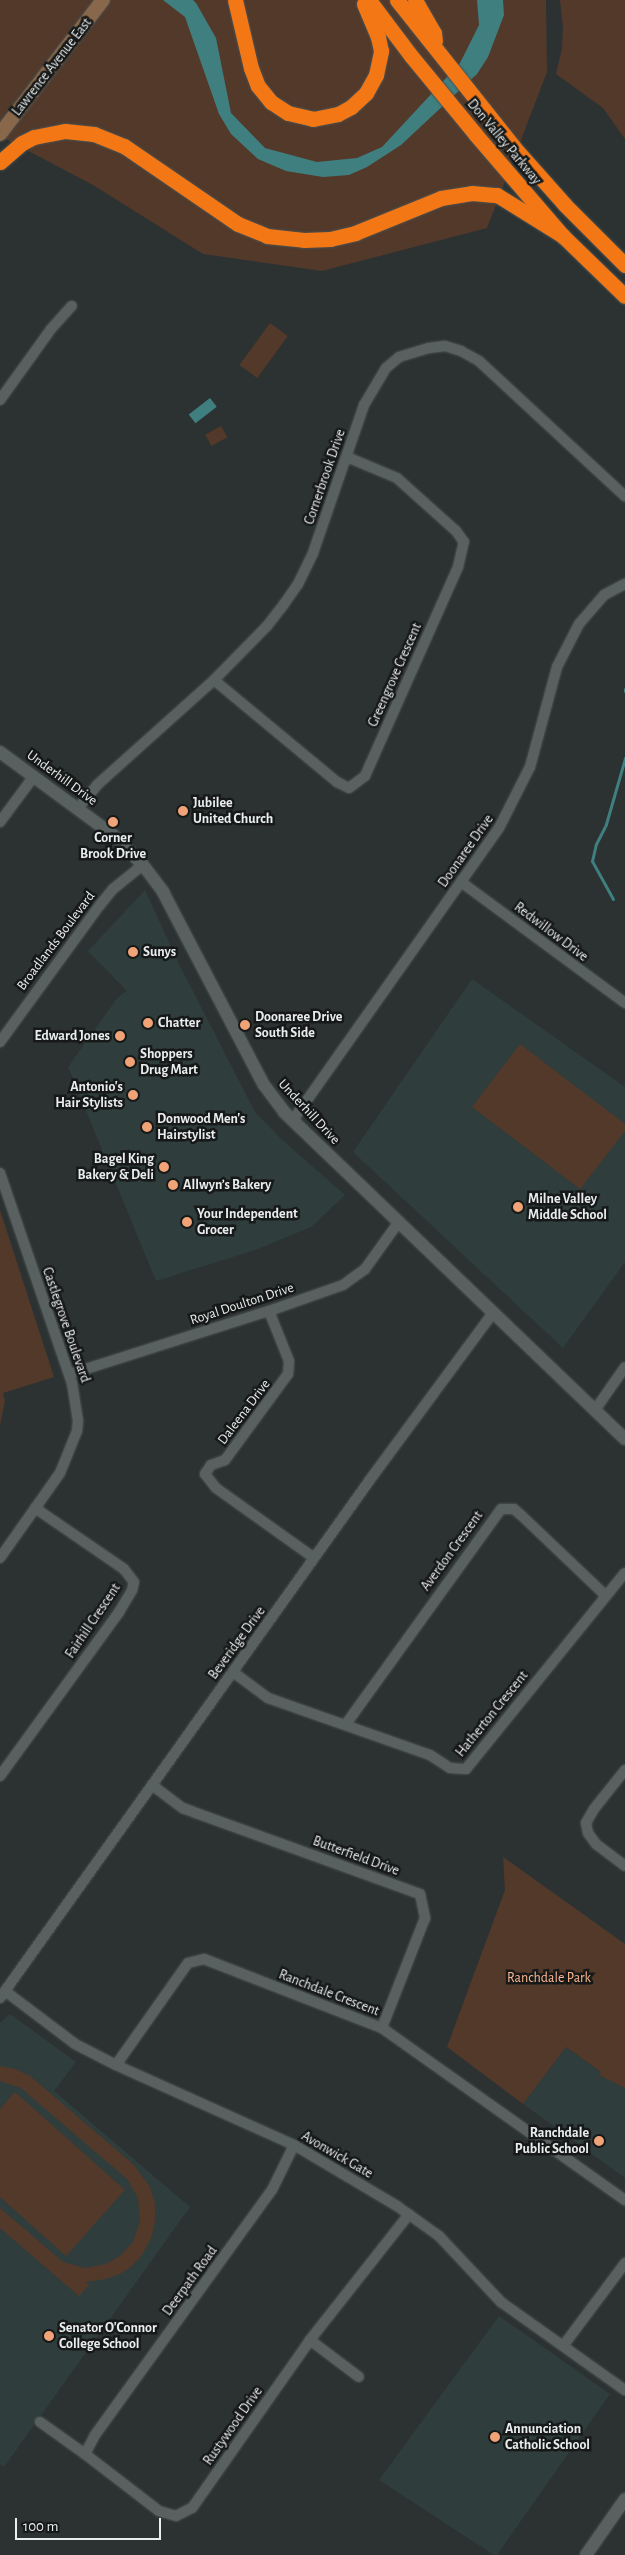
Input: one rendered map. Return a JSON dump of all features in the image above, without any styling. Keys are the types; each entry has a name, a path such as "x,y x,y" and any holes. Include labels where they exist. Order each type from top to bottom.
{"highway":[{"path":"235,0 251,68 258,86 270,102 288,113 313,119 338,114 351,107 366,92 376,75 381,51 363,0"},
{"name":"Don Valley Parkway","path":"369,0 412,57 476,135 563,236 625,296"},
{"name":"Don Valley Parkway","path":"397,0 438,55 491,120 565,205 625,265"},
{"path":"415,0 434,33 438,55"},
{"path":"0,162 22,142 34,137 65,131 94,134 124,146 238,224 267,236 304,240 330,239 355,233 441,198 472,193 497,195 563,236"}],"main road":[{"name":"Lawrence Avenue East","path":"0,134 100,4"}],"street":[{"path":"0,400 51,329 72,306"},
{"name":"Cornerbrook Drive","path":"78,808 97,785 214,680 276,616 298,584 313,553 364,405 386,368 399,357 429,348 445,346 461,351 479,361 625,496"},
{"name":"Greengrove Crescent","path":"214,680 330,778 349,788 365,776 458,566 464,542 456,530 404,484 346,457"},
{"name":"Doonaree Drive","path":"293,1120 499,828 530,768 557,667 579,624 604,596 625,584"},
{"name":"Underhill Drive","path":"0,752 113,835 143,865 163,892 264,1085 293,1120 398,1223 625,1439"},
{"path":"0,822 34,776"},
{"name":"Broadlands Boulevard","path":"0,1042 100,904 113,889 143,865"},
{"name":"Redwillow Drive","path":"461,882 625,1003"},
{"name":"Castlegrove Boulevard","path":"0,1173 70,1374 76,1395 77,1432 60,1473 0,1558"},
{"name":"Royal Doulton Drive","path":"70,1374 269,1311 352,1280 365,1268 398,1223"},
{"name":"Daleena Drive","path":"269,1311 290,1361 288,1374 226,1460 211,1464 205,1474 216,1488 314,1558"},
{"name":"Beveridge Drive","path":"3,1994 369,1481 493,1313"},
{"path":"595,1410 625,1367"},
{"name":"Fairhill Crescent","path":"0,1776 119,1612 132,1590 134,1582 124,1569 36,1508"},
{"name":"Averdon Crescent","path":"346,1724 501,1509 514,1509 606,1596"},
{"name":"Hatherton Crescent","path":"233,1672 268,1698 430,1755 450,1768 466,1769 625,1573"},
{"path":"625,1770 594,1809 586,1823 588,1833 596,1844 625,1866"},
{"name":"Butterfield Drive","path":"152,1785 183,1808 420,1894 425,1918 382,2028"},
{"name":"Ranchdale Crescent","path":"116,2065 188,1964 204,1959 382,2028 625,2200"},
{"name":"Avonwick Gate","path":"3,1994 76,2044 116,2065 294,2145 409,2214 439,2236 501,2302 625,2390"},
{"name":"Deerpath Road","path":"85,2454 101,2427 272,2190 294,2145"},
{"name":"Rustywood Drive","path":"40,2422 159,2511 176,2516 192,2508 310,2340 409,2214"},
{"path":"563,2346 625,2263"},
{"path":"310,2340 360,2377"},
{"path":"589,2554 625,2499"}],"shaded area":[{"path":"145,890 179,964 255,1112 280,1138 345,1195 311,1227 258,1249 156,1281 68,1067 118,997 127,991 88,951"},
{"name":"Milne Valley Middle School","path":"472,979 625,1087 625,1262 563,1348 353,1152"},
{"name":"Senator O'Connor College School","path":"10,2014 76,2062 54,2091 190,2207 4,2467 0,2464 0,2023"},
{"name":"Ranchdale Public School","path":"566,2047 601,2072 610,2058 625,2062 625,2178 523,2104"},
{"name":"Annunciation Catholic School","path":"499,2316 610,2394 497,2555 494,2555 379,2480"}],"green space":[{"path":"0,0 546,0 547,72 487,228 322,271 203,254 93,185 0,136"},
{"path":"560,0 625,0 625,139 603,108 556,74 562,48 563,28"},
{"path":"270,323 288,336 257,378 239,365"},
{"path":"221,426 227,437 212,446 205,435"},
{"path":"520,1044 625,1124 625,1131 580,1189 472,1107"},
{"path":"0,1210 54,1377 3,1393 5,1401 0,1425"},
{"name":"Ranchdale Park","path":"503,1857 625,1944 625,2088 599,2075 601,2072 566,2047 523,2104 447,2047 505,1890"},
{"path":"0,2066 15,2069 30,2076 134,2165 150,2187 155,2203 155,2221 151,2238 142,2255 131,2267 120,2274 106,2279 86,2282 89,2285 79,2296 0,2228 0,2208 63,2262 85,2268 106,2264 120,2256 133,2242 140,2221 138,2198 127,2179 21,2088 0,2081"},
{"path":"15,2092 125,2190 66,2256 0,2197 0,2109"}],"water":[{"path":"163,0 193,0 196,3 216,38 231,113 265,148 317,162 357,158 382,147 460,63 479,25 477,0 503,0 504,15 488,57 477,74 401,145 367,167 349,175 323,177 286,171 258,159 231,134 219,114 185,17"},
{"path":"210,398 217,407 195,423 189,415"}],"waterway":[{"path":"613,899 592,861 596,844 606,824 625,758"}],"place":[{"name":"Jubilee United Church","path":"183,811"},
{"name":"Corner Brook Drive","path":"113,822"},
{"name":"Sunys","path":"133,952"},
{"name":"Chatter","path":"148,1023"},
{"name":"Doonaree Drive South Side","path":"245,1025"},
{"name":"Edward Jones","path":"120,1036"},
{"name":"Shoppers Drug Mart","path":"130,1062"},
{"name":"Antonio's Hair Stylists","path":"133,1095"},
{"name":"Donwood Men's Hairstylist","path":"147,1127"},
{"name":"Bagel King Bakery & Deli","path":"164,1167"},
{"name":"Allwyn’s Bakery","path":"173,1185"},
{"name":"Milne Valley Middle School","path":"518,1207"},
{"name":"Your Independent Grocer","path":"187,1222"},
{"name":"Ranchdale Public School","path":"599,2141"},
{"name":"Senator O'Connor College School","path":"49,2336"},
{"name":"Annunciation Catholic School","path":"495,2437"}]}
